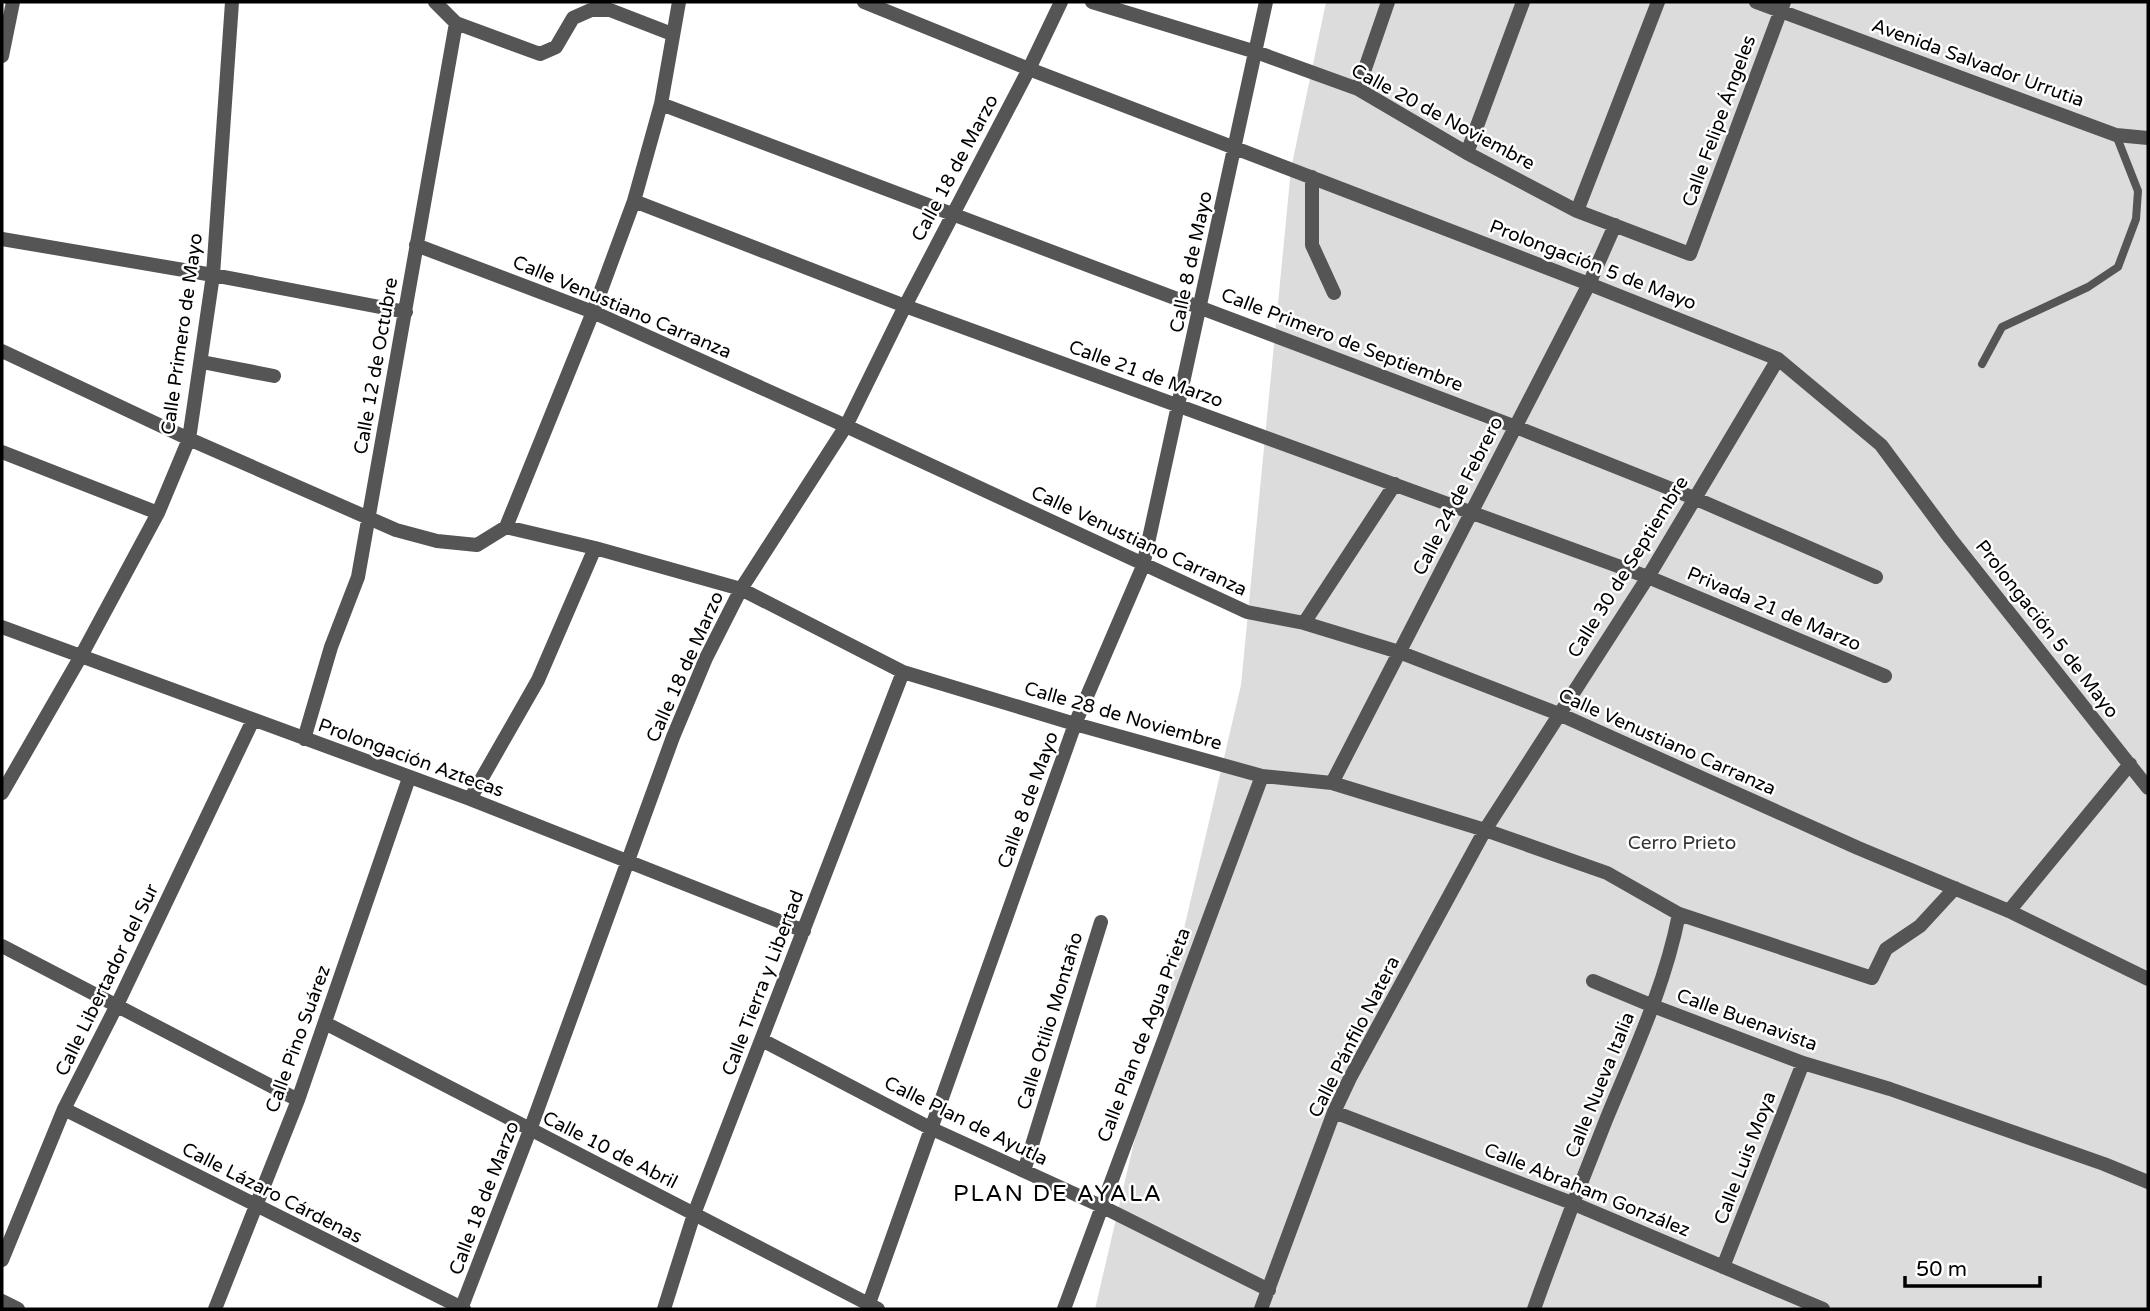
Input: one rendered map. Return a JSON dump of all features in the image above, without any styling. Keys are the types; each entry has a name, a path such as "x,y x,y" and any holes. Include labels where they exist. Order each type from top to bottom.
{"street":[{"path":"2,56 13,2"},
{"name":"Calle Primero de Mayo","path":"2,793 81,656 158,513 189,439 213,275 232,2"},
{"path":"435,2 456,23 540,54 556,47 573,18 591,10 610,10 673,34"},
{"path":"2,351 189,439 396,530 437,541 477,545 506,527 593,312 634,201 661,104 679,2"},
{"name":"Prolongación 5 de Mayo","path":"864,2 1779,359 1881,445 1950,538 2148,788"},
{"name":"Calle 18 de Marzo","path":"462,1309 673,737 706,658 741,589 846,426 1061,2"},
{"name":"Calle 20 de Noviembre","path":"1092,2 1135,8 1358,89 1467,153 1577,211 1690,254"},
{"name":"Calle 8 de Mayo","path":"871,1308 930,1128 1075,724 1143,566 1266,2"},
{"path":"1358,89 1388,2"},
{"path":"1467,153 1523,2"},
{"path":"1577,211 1658,2"},
{"name":"Avenida Salvador Urrutia","path":"1756,2 1782,6 2116,135 2148,138"},
{"name":"Calle Felipe Ángeles","path":"1690,254 1782,6"},
{"name":"Calle 12 de Octubre","path":"304,739 331,647 358,577 456,23"},
{"name":"Calle Primero de Septiembre","path":"661,104 1516,427 1694,498 1876,577"},
{"path":"1312,177 1312,245 1334,293"},
{"name":"Calle 21 de Marzo","path":"634,201 905,306 1648,577"},
{"name":"Calle 24 de Febrero","path":"1332,783 1590,284 1615,225"},
{"path":"2,239 406,312"},
{"name":"Calle Venustiano Carranza","path":"416,245 593,312 1247,612 1304,623 1399,652 1559,714 1857,848 2009,911 2148,979"},
{"name":"Calle 30 de Septiembre","path":"1486,830 1648,577 1779,359"},
{"path":"202,362 274,376"},
{"path":"2,452 158,513"},
{"path":"1304,623 1395,484"},
{"name":"Calle 28 de Noviembre","path":"506,527 595,548 741,589 904,672 1075,724 1262,776 1332,783 1486,830 1607,873 1679,914 1872,978 1886,949 1920,926 1955,888"},
{"path":"470,799 538,680 595,548"},
{"name":"Privada 21 de Marzo","path":"1648,577 1885,676"},
{"name":"Prolongación Aztecas","path":"2,627 470,799 804,931"},
{"name":"Calle Tierra y Libertad","path":"664,1309 694,1214 904,672"},
{"name":"Calle Libertador del Sur","path":"2,1260 64,1109 116,1007 253,720"},
{"path":"2009,911 2130,764"},
{"name":"Calle Plan de Agua Prieta","path":"1064,1309 1262,776"},
{"name":"Calle Pino Suárez","path":"215,1309 298,1100 409,778"},
{"name":"Calle Pánfilo Natera","path":"1261,1309 1334,1112 1486,830"},
{"name":"Calle Nueva Italia","path":"1534,1309 1572,1203 1653,1006 1672,951 1679,914"},
{"name":"Calle Otilio Montaño","path":"1024,1171 1101,922"},
{"path":"2,946 298,1100"},
{"name":"Calle Buenavista","path":"1593,981 1803,1063 1890,1088 2148,1182"},
{"name":"Calle 10 de Abril","path":"325,1023 871,1308"},
{"name":"Calle Plan de Ayutla","path":"762,1040 930,1128 1101,1206 1269,1290"},
{"name":"Calle Luis Moya","path":"1723,1267 1803,1063"},
{"name":"Calle Lázaro Cárdenas","path":"64,1109 462,1309"},
{"name":"Calle Abraham González","path":"1334,1112 1572,1203 1823,1309"},
{"path":"2,1301 18,1309"}],"lane":[{"path":"1982,365 2002,327 2088,288 2118,267 2136,219 2138,191 2116,135"}],"green space":[{"name":"Cerro Prieto","path":"1326,2 2148,2 2148,1309 1095,1309 1241,685 1291,169"}],"district":[{"name":"PLAN DE AYALA","path":"1058,1194"}]}
